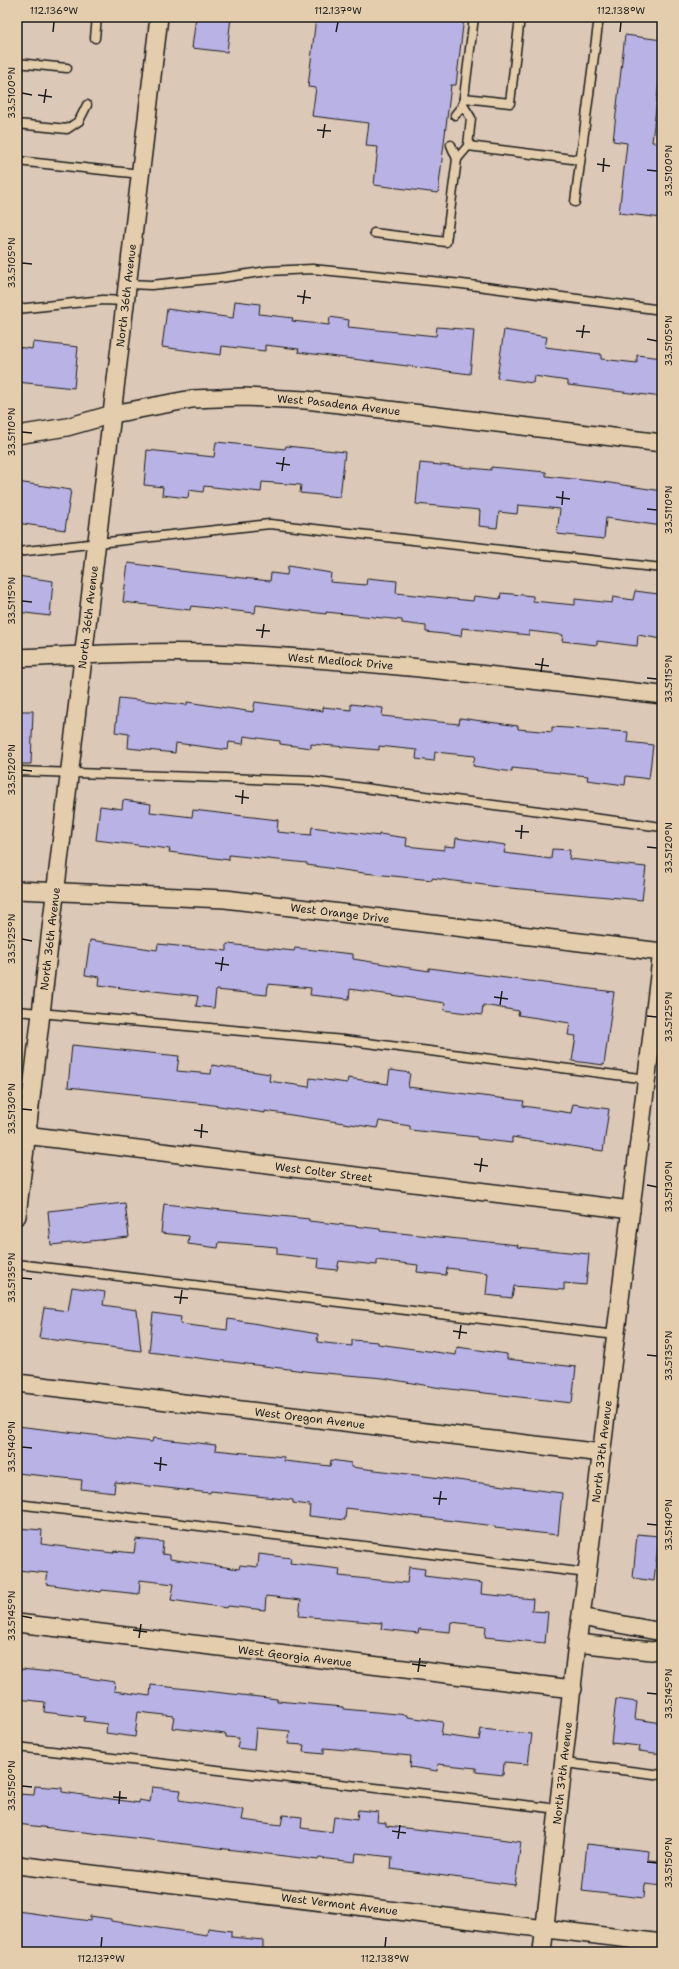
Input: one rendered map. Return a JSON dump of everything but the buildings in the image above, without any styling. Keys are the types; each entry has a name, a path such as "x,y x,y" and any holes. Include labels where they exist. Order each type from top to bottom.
{"street":[{"name":"North 36th Avenue","path":"17,1216 22,1134 41,1014 56,893 125,301 160,17"},
{"name":"West Pasadena Avenue","path":"17,435 67,427 113,414 192,399 243,397 306,400 662,443"},
{"name":"West Medlock Drive","path":"17,658 84,655 210,653 292,657 400,666 662,695"},
{"name":"West Orange Drive","path":"17,890 56,893 182,896 225,899 662,952"},
{"name":"North 37th Avenue","path":"542,1952 565,1763 577,1643 602,1453 662,952"},
{"name":"West Colter Street","path":"22,1134 631,1210"},
{"name":"West Oregon Avenue","path":"17,1383 602,1453"},
{"path":"581,1617 662,1632"},
{"name":"West Georgia Avenue","path":"17,1623 573,1689"},
{"path":"577,1643 652,1651 662,1649"},
{"name":"West Vermont Avenue","path":"17,1866 662,1943"}],"lane":[{"path":"95,38 97,17"},
{"path":"455,115 464,102 474,17"},
{"path":"464,102 510,103 520,17"},
{"path":"575,202 599,17"},
{"path":"17,63 67,68"},
{"path":"456,159 468,146 471,118 464,102"},
{"path":"17,124 67,129 79,121 87,105"},
{"path":"374,233 446,242 456,159 451,145"},
{"path":"468,146 580,160"},
{"path":"17,161 141,174"},
{"path":"128,284 151,285 220,278 268,271 312,269 462,284 662,310"},
{"path":"17,309 103,300 125,301"},
{"path":"17,552 270,524 662,568"},
{"path":"17,771 310,781 662,827"},
{"path":"17,1011 344,1040 647,1080"},
{"path":"17,1264 616,1335"},
{"path":"17,1504 587,1573"},
{"path":"17,1746 559,1810"},
{"path":"565,1763 662,1775"}]}
